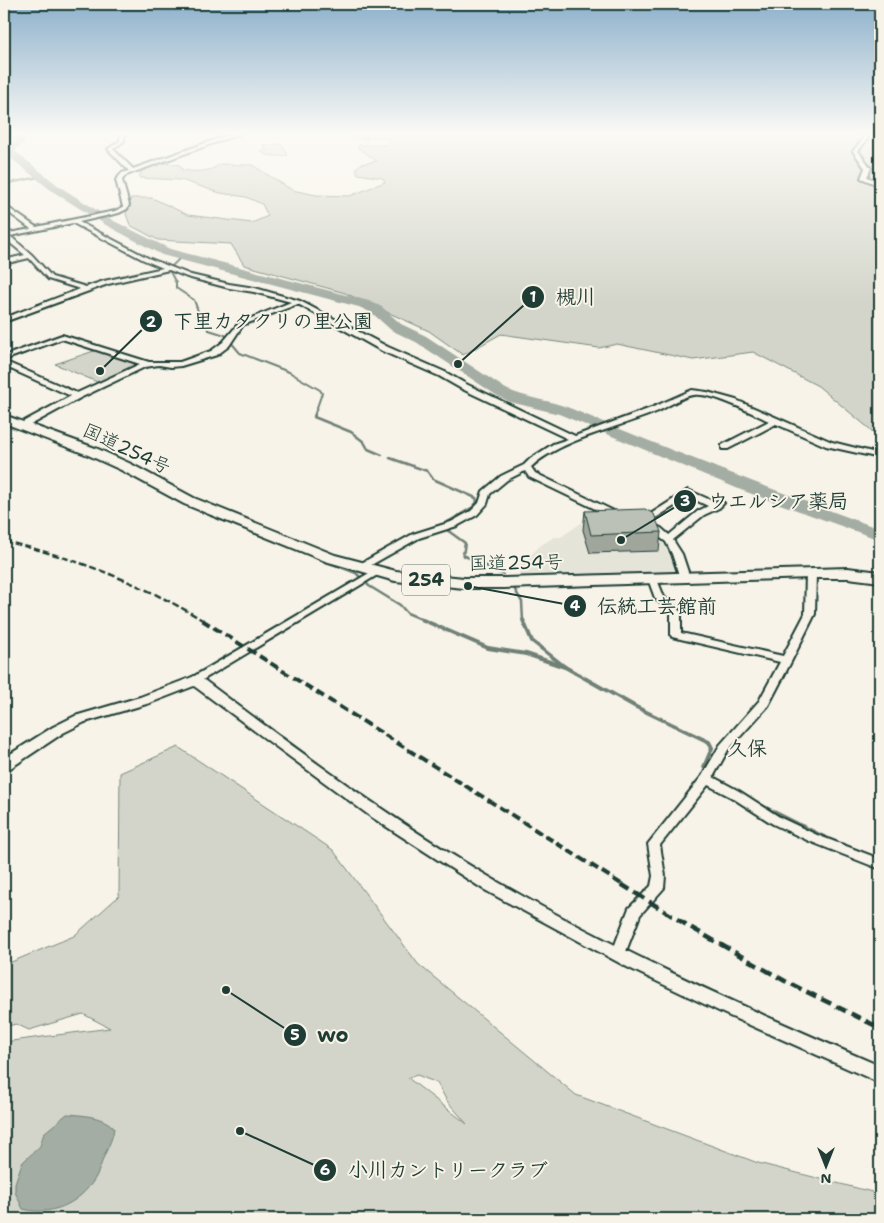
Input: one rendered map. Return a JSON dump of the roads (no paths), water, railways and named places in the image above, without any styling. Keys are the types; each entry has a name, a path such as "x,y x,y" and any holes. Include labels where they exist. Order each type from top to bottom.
{"highway":[{"name":"国道254号","path":"4,419 102,456 189,501 236,521 330,558 376,572 434,581 464,583 811,573 880,576"}],"street":[{"path":"5,236 77,222 125,208 126,205 122,189"},
{"path":"4,207 35,229"},
{"path":"77,222 146,259 202,280 255,290 298,302 385,349 442,374 463,386 575,439"},
{"path":"5,236 30,256 50,278 86,289"},
{"path":"4,262 30,256"},
{"path":"4,320 106,282 170,268"},
{"path":"4,358 62,337 148,364 181,364 214,353 241,324 298,302"},
{"path":"4,363 77,396"},
{"path":"22,426 77,396 148,364"},
{"path":"361,567 416,536 454,524 474,513 483,504 486,493 504,478 527,467 542,454 575,439 631,419 692,392 733,402 828,444 880,456"},
{"path":"725,447 775,421"},
{"path":"527,467 532,476 598,508 624,517"},
{"path":"670,538 701,513 718,504 688,493 639,522 661,531 670,538 685,578"},
{"path":"4,765 80,718 145,700 195,680 376,572"},
{"path":"618,955 634,912 657,888 660,876 654,844 706,779 724,748 764,703 810,614 811,573"},
{"path":"653,579 660,598 676,612 676,635 787,660"},
{"path":"195,680 350,796 415,840 513,899 618,955 880,1075"},
{"path":"706,779 735,794 778,822 880,864"}],"waterway":[{"path":"56,189 110,223 166,252 364,304 377,310 396,327 421,339 501,392 515,399 564,411 747,486 880,535"},
{"path":"171,267 181,257"},
{"path":"169,270 176,283 176,288 194,300 198,311 196,315 209,330 225,335 240,353 289,372 320,390 322,393 314,416"},
{"path":"315,415 314,417 351,432 364,442 368,449 382,455"},
{"path":"390,458 427,471 433,479 476,498 477,502 473,507 446,523"},
{"path":"211,516 292,547"},
{"path":"447,530 465,543 463,555 503,574"},
{"path":"325,561 356,573 369,586 400,605 407,613 426,621"},
{"path":"515,590 522,602 523,621"},
{"path":"423,620 488,648 526,654 565,667"},
{"path":"523,620 532,641 565,667"},
{"path":"565,667 636,707 709,742 712,748 704,767"},
{"path":"760,805 826,838 880,859"}],"railway":[{"path":"4,541 56,555 107,573 157,595 204,621"},
{"path":"202,620 623,885"},
{"path":"621,884 690,927 785,981 880,1028"}],"place":[{"name":"槻川","path":"458,364"},
{"name":"下里カタクリの里公園","path":"100,371"},
{"name":"ウエルシア薬局","path":"621,540"},
{"name":"伝統工芸館前","path":"468,586"},
{"name":"wo","path":"226,990"},
{"name":"小川カントリークラブ","path":"240,1131"}],"district":[{"name":"久保","path":"747,748"}]}
